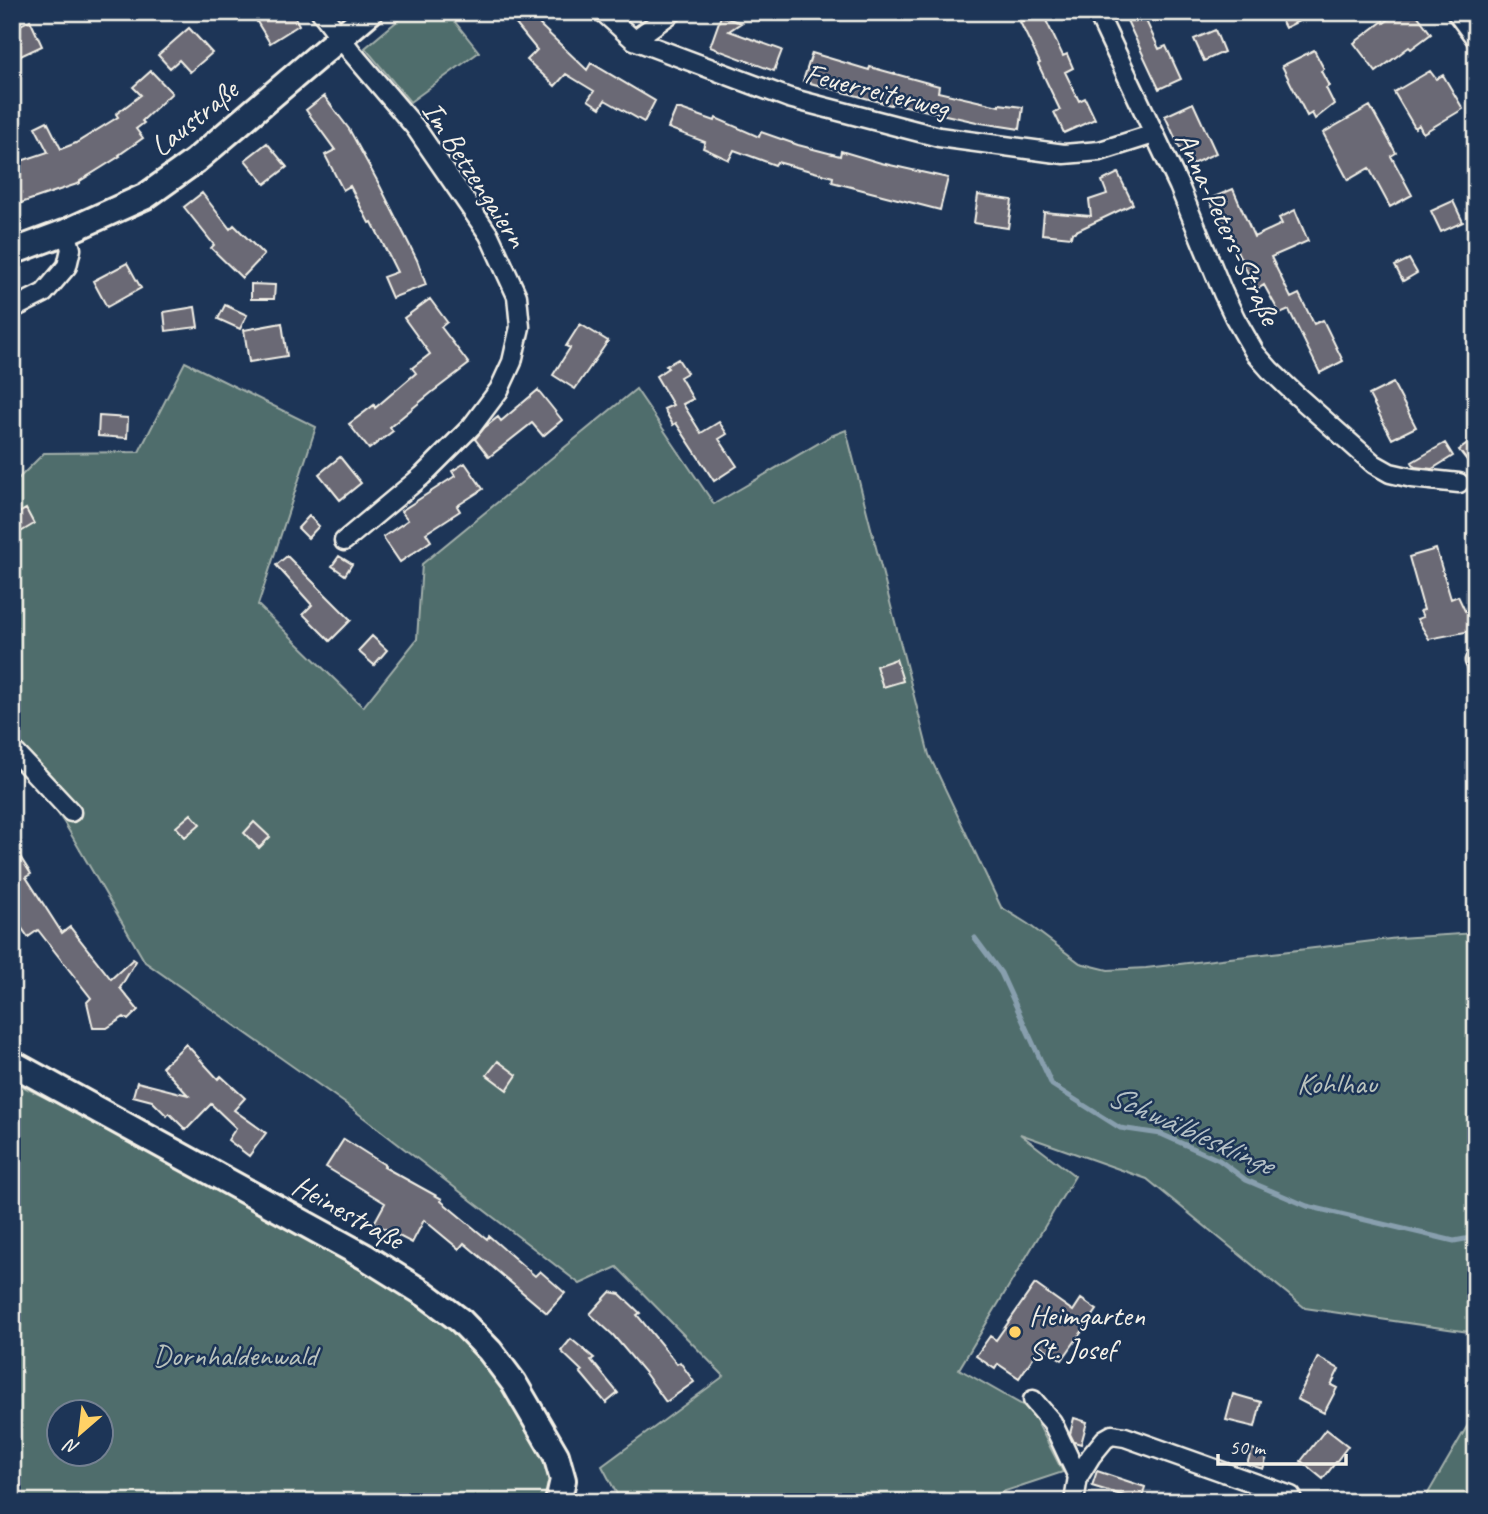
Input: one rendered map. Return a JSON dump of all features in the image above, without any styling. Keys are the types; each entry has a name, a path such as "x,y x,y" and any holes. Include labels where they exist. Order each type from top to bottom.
{"main road":[{"name":"Laustraße","path":"12,252 66,232 146,196 185,168 370,12"},
{"name":"Laustraße","path":"12,244 38,243"},
{"name":"Heinestraße","path":"12,1063 364,1256 425,1294 461,1321 514,1383 556,1455 563,1480 558,1502"}],"street":[{"name":"Im Betzengaiern","path":"321,12 415,127 489,235 517,296 520,327 512,362 499,390 472,426 422,476 344,541"},
{"name":"Feuerreiterweg","path":"603,12 634,40 789,98 939,137 1064,154 1100,151 1154,134"},
{"path":"634,40 673,12"},
{"name":"Anna-Peters-Straße","path":"1097,12 1179,186 1223,293 1255,353 1294,393 1374,464 1390,473 1412,478 1459,483"},
{"path":"1456,12 1476,38"},
{"path":"12,309 44,293 67,266 71,249 66,232"},
{"path":"12,749 71,812"},
{"path":"1032,1400 1052,1422 1078,1477"},
{"path":"1074,1502 1078,1477 1105,1438 1112,1436 1125,1437 1291,1496 1287,1502"}],"green space":[{"path":"408,12 447,12 479,52 410,102 365,48"},
{"name":"Kohlhau","path":"185,362 316,427 258,605 363,707 417,639 422,564 636,389 714,504 831,436 846,430 929,755 1001,907 1080,963 1108,970 1146,968 1398,938 1476,933 1476,1333 1305,1308 1147,1179 1020,1134 1075,1176 959,1369 1031,1410 1063,1472 972,1502 621,1502 602,1466 724,1376 617,1267 580,1284 346,1104 145,962 65,824 12,746 12,485 44,453 139,452"},
{"name":"Dornhaldenwald","path":"12,1081 364,1256 424,1294 537,1420 558,1502 12,1502"},
{"path":"1476,1411 1476,1502 1423,1502"}],"building":[{"path":"251,12 292,12 299,25 270,43"},
{"path":"506,12 555,12 540,25 587,70 591,63 655,101 644,122 605,100 600,108 588,100 594,91 566,74 555,86 527,60 537,50"},
{"path":"1042,12 1063,56 1067,54 1073,68 1065,72 1079,101 1085,98 1095,119 1064,133 1054,112 1060,110 1020,22"},
{"path":"1123,12 1142,12 1159,49 1166,46 1181,79 1159,89"},
{"path":"1277,12 1317,12 1285,28"},
{"path":"1399,12 1415,12 1431,34 1376,72 1354,43"},
{"path":"721,16 741,23 729,31 782,50 774,71 710,47"},
{"path":"30,20 42,46 12,60 12,29"},
{"path":"189,28 212,53 190,72 179,60 170,68 158,55"},
{"path":"1215,30 1224,52 1204,61 1194,39"},
{"path":"1314,50 1324,69 1321,71 1334,104 1315,119 1312,113 1307,116 1282,66"},
{"path":"812,53 869,70 870,67 939,86 938,92 999,106 1023,107 1020,129 892,103 891,105 803,81"},
{"path":"151,71 172,93 136,129 143,138 80,183 12,206 12,164 48,152 35,127 47,121 61,149 76,143 118,117 116,114 141,95 133,87"},
{"path":"1430,71 1436,79 1443,75 1463,109 1423,133 1419,125 1415,128 1394,92"},
{"path":"324,96 349,129 379,184 417,260 426,285 392,298 383,277 397,272 350,186 343,190 325,155 335,150 306,110"},
{"path":"1193,103 1216,153 1188,166 1165,116"},
{"path":"1370,106 1396,153 1391,156 1412,195 1390,207 1369,168 1348,180 1323,133"},
{"path":"676,109 715,121 716,118 759,137 761,132 840,156 841,151 948,178 940,210 832,182 833,177 777,162 775,165 734,150 729,160 703,148 705,142 668,128"},
{"path":"267,143 287,167 265,184 245,160"},
{"path":"1118,173 1133,204 1072,233 1071,237 1042,234 1044,212 1091,216 1089,200 1107,194 1102,181"},
{"path":"1233,189 1254,237 1282,224 1279,218 1295,210 1308,241 1271,257 1291,298 1299,294 1314,324 1323,320 1343,361 1320,373 1289,310 1280,314 1264,285 1256,290 1209,199"},
{"path":"202,193 230,229 234,225 264,255 242,278 211,248 214,245 184,207"},
{"path":"978,195 1012,200 1008,228 974,223"},
{"path":"1453,201 1463,222 1441,232 1431,211"},
{"path":"1409,259 1417,273 1403,281 1395,266"},
{"path":"127,263 141,288 107,307 93,281"},
{"path":"251,284 275,285 274,299 251,299"},
{"path":"430,299 447,322 441,327 469,364 390,427 393,431 369,449 349,424 374,405 375,408 416,373 412,368 430,354 404,318"},
{"path":"225,305 247,315 240,329 218,319"},
{"path":"195,307 198,327 166,331 164,312"},
{"path":"282,323 287,356 249,362 244,330"},
{"path":"580,324 608,341 575,389 553,375 570,348 566,346"},
{"path":"678,359 687,373 680,377 693,399 683,404 701,433 719,422 727,434 719,439 737,466 714,481 664,409 673,405 656,376"},
{"path":"1393,383 1416,427 1392,439 1369,395"},
{"path":"538,390 562,420 543,436 532,423 489,457 475,439 498,417 501,421"},
{"path":"99,416 128,418 127,438 98,436"},
{"path":"1476,438 1476,472 1459,450"},
{"path":"1445,443 1453,456 1432,469 1415,467 1412,462"},
{"path":"340,457 361,483 340,500 319,474"},
{"path":"465,463 483,489 457,506 460,511 426,533 431,541 400,562 383,537 408,520 401,511 455,476 452,471"},
{"path":"26,509 34,524 12,537 12,517"},
{"path":"309,516 319,526 308,538 298,528"},
{"path":"1436,549 1451,599 1458,596 1465,611 1476,606 1476,630 1429,639 1417,619 1423,617 1420,611 1424,610 1409,557"},
{"path":"287,556 351,620 330,641 303,614 312,605 276,565"},
{"path":"339,556 352,564 345,575 332,566"},
{"path":"372,636 387,650 374,665 358,651"},
{"path":"896,659 903,681 883,687 876,666"},
{"path":"191,814 200,824 185,837 176,827"},
{"path":"254,822 270,837 259,848 244,833"},
{"path":"12,844 31,874 26,877 62,933 70,927 111,979 133,959 136,961 120,988 138,1010 128,1020 124,1017 107,1028 93,1028 87,1002 91,998 38,930 28,937 21,927 12,932"},
{"path":"186,1044 218,1079 221,1076 245,1098 234,1110 266,1133 249,1156 228,1140 236,1128 211,1104 186,1130 152,1101 133,1096 137,1082 188,1095 162,1067"},
{"path":"498,1061 517,1075 507,1090 487,1075"},
{"path":"344,1139 385,1165 384,1167 442,1199 441,1201 487,1239 489,1236 535,1276 540,1271 565,1293 547,1313 464,1243 459,1249 424,1220 412,1243 374,1223 385,1203 326,1167"},
{"name":"Heimgarten St. Josef","path":"1035,1284 1073,1311 1081,1299 1097,1310 1062,1360 1041,1346 1019,1378 998,1364 995,1369 976,1356 990,1336 996,1340"},
{"path":"610,1292 620,1294 640,1313 637,1315 677,1364 680,1362 694,1382 666,1402 613,1335 590,1314"},
{"path":"571,1339 594,1358 591,1360 618,1393 606,1403 580,1372 582,1371 561,1351"},
{"path":"1318,1357 1339,1369 1331,1385 1337,1388 1324,1413 1297,1399"},
{"path":"1233,1394 1261,1402 1255,1427 1226,1420"},
{"path":"1074,1418 1087,1422 1081,1444 1074,1442 1070,1434"},
{"path":"1326,1429 1348,1446 1323,1479 1301,1461"},
{"path":"1252,1449 1268,1454 1263,1469 1247,1464"},
{"path":"1097,1471 1145,1487 1141,1501 1092,1486"}],"waterway":[{"name":"Schwälblesklinge","path":"975,938 1001,973 1052,1085 1120,1128 1161,1134 1219,1160 1246,1180 1307,1206 1454,1241 1476,1237"}],"place":[{"name":"Heimgarten St. Josef","path":"1015,1332"}]}
